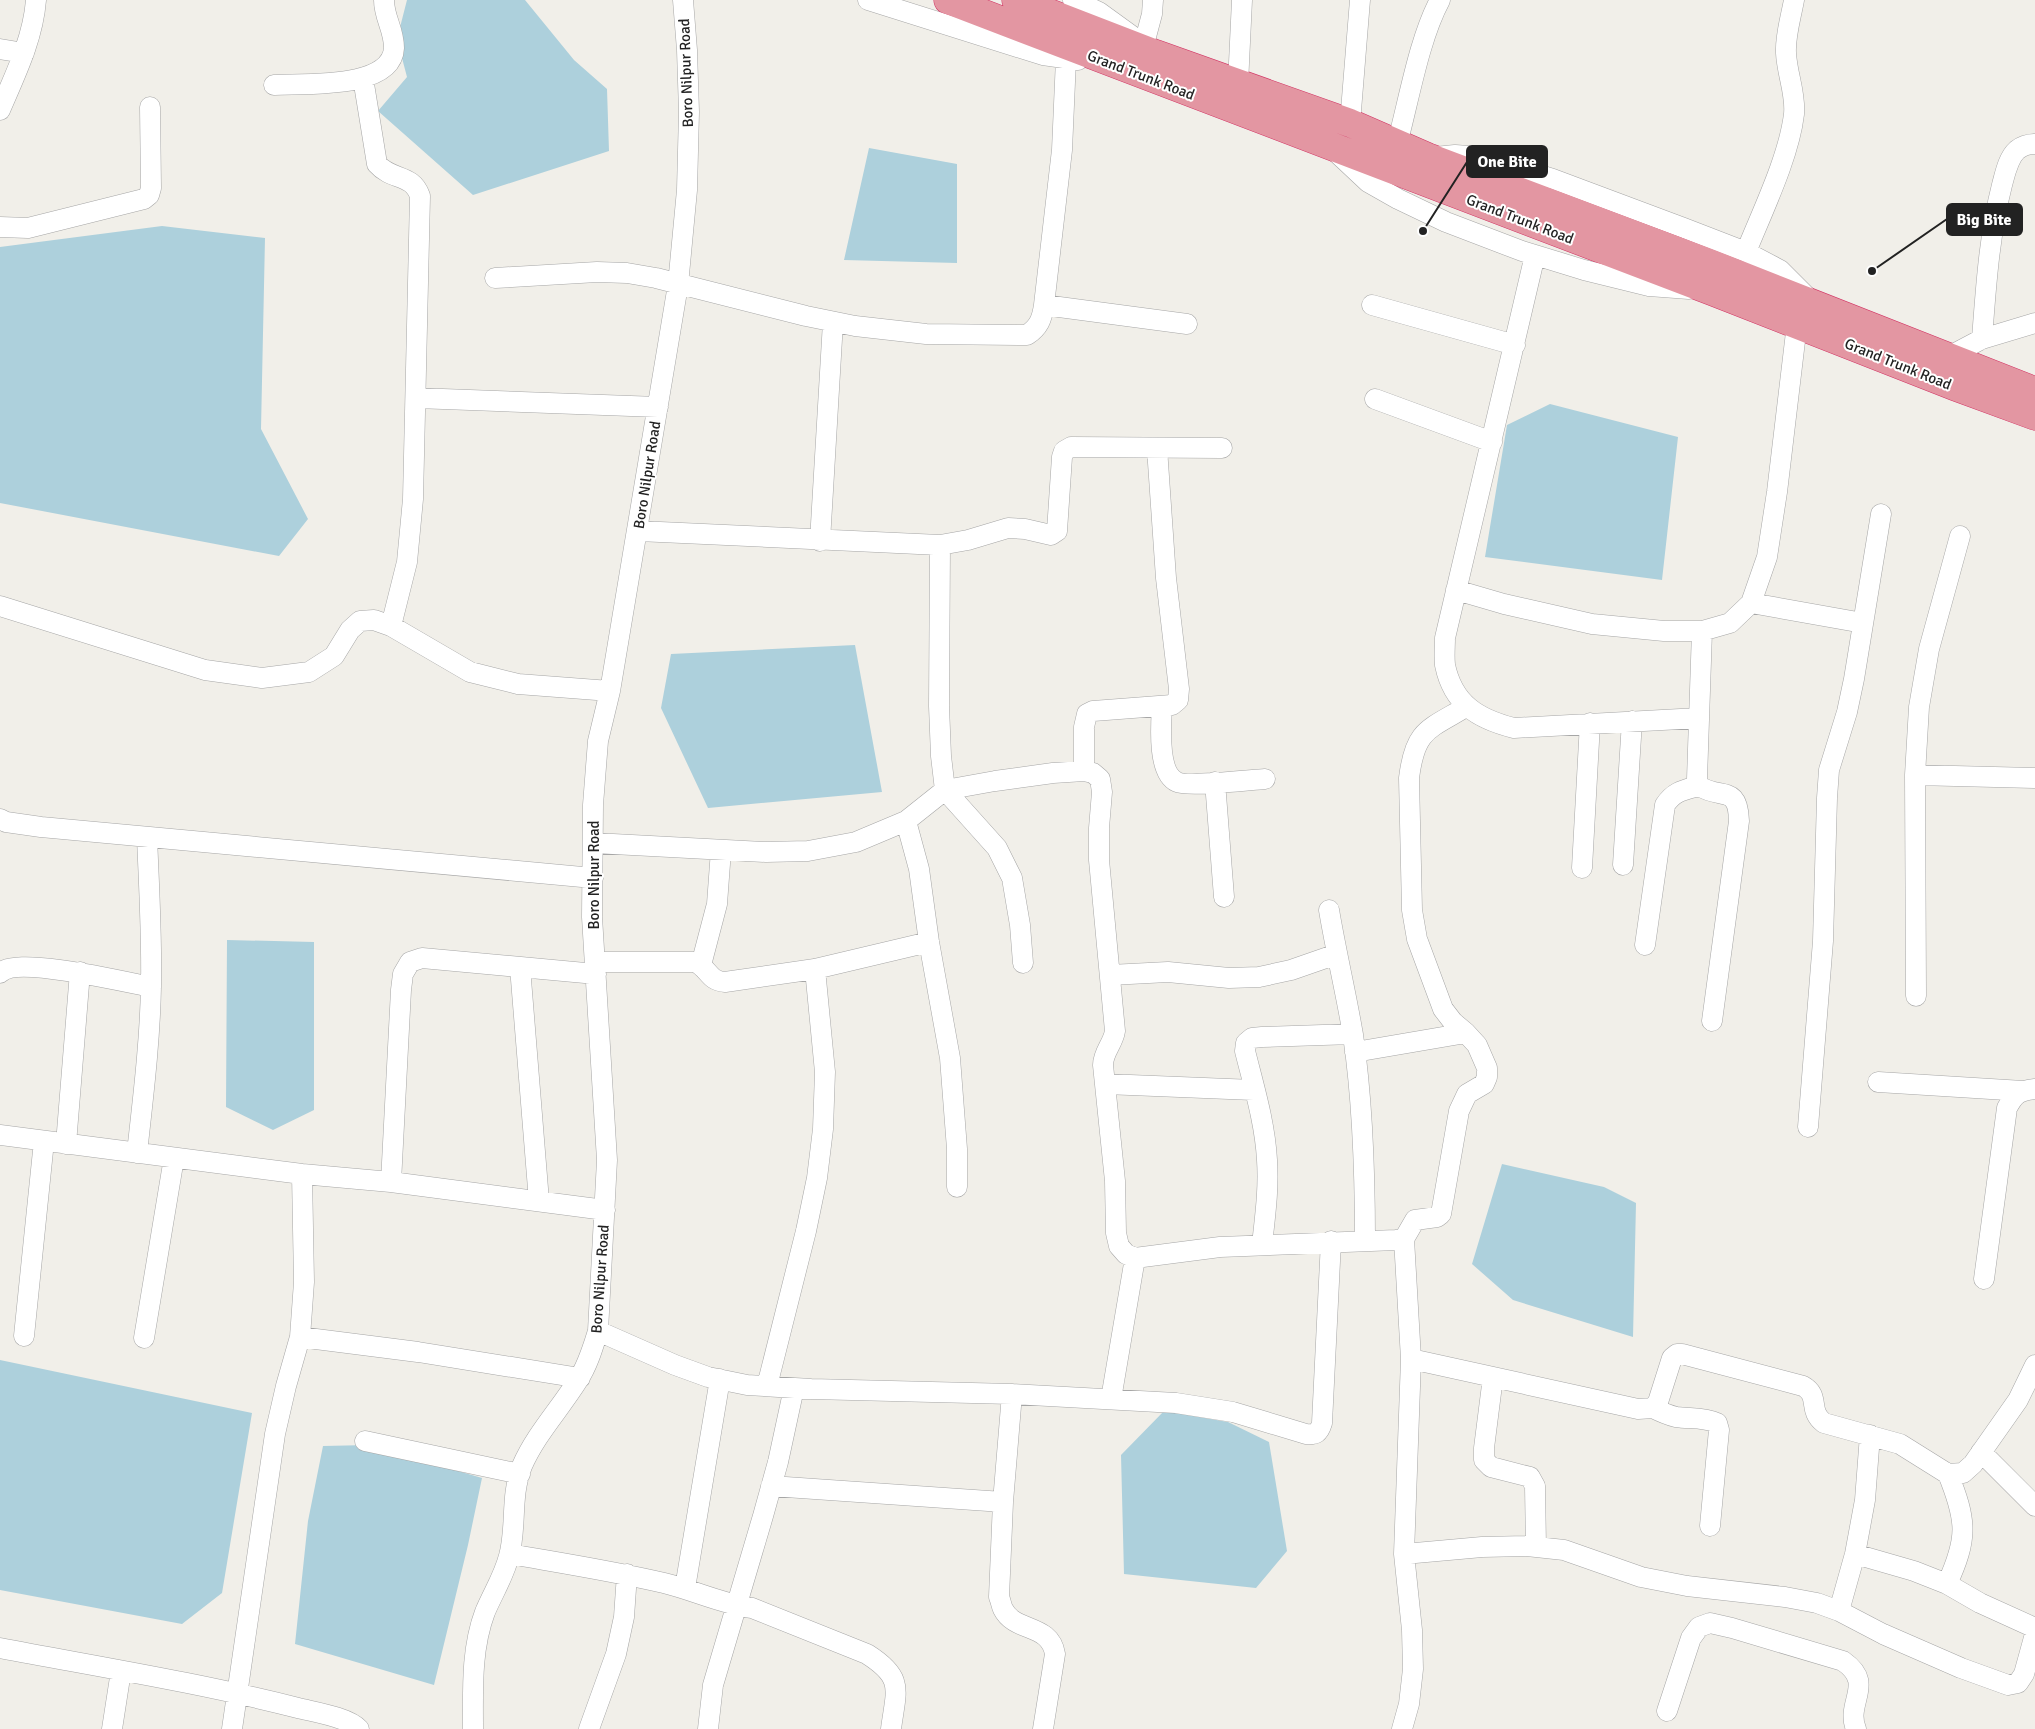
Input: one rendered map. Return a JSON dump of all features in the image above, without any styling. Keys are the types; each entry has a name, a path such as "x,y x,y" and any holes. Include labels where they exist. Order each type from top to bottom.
{"highway":[{"name":"Grand Trunk Road","path":"948,0 2035,416"},
{"name":"Grand Trunk Road","path":"1016,0 1150,49 1238,84 1350,123 1428,157 2035,391"}],"street":[{"path":"0,110 31,32 36,0"},
{"path":"274,84 354,80 374,74 387,65 394,51 393,31 384,11 384,0"},
{"name":"Boro Nilpur Road","path":"473,1729 472,1686 476,1648 485,1613 510,1554 515,1490 520,1474 534,1443 580,1378 598,1331 607,1160 592,917 593,805 598,741 610,691 678,285 687,190 689,112 683,0"},
{"path":"868,0 1043,55 1066,59 1105,61"},
{"path":"1073,0 1099,12 1150,49"},
{"path":"1150,49 1153,0"},
{"path":"1238,84 1242,0"},
{"path":"1350,123 1360,0"},
{"path":"1397,144 1424,42 1440,0"},
{"path":"1746,252 1784,154 1792,128 1794,111 1793,93 1786,52 1794,0"},
{"path":"0,49 24,53"},
{"path":"495,278 597,272 627,273 834,322 926,334 1027,335 1037,328 1044,305 1062,150 1066,59"},
{"path":"363,78 377,164 384,172 411,181 417,187 420,196 413,499 407,562 391,626"},
{"path":"0,227 28,228 144,199 149,195 151,188 150,107"},
{"path":"1982,339 1987,262 1996,207 2008,165 2017,150 2029,144 2035,144"},
{"path":"1329,145 1368,182 1398,200 1446,222 1535,255 1584,270 1649,286 1711,291"},
{"path":"1428,157 1455,155 1482,157 1562,183 1746,252 1780,270 1816,305"},
{"path":"1535,255 1445,638 1445,664 1452,685 1466,707 1493,722 1514,728 1699,718"},
{"path":"1044,305 1187,324"},
{"path":"1372,305 1514,346"},
{"path":"820,540 834,322"},
{"path":"1948,357 1982,339 2035,323"},
{"path":"1456,590 1504,604 1592,624 1664,631 1702,631 1730,623 1751,603 1767,557 1777,492 1797,324"},
{"path":"416,398 658,406"},
{"path":"1375,399 1492,442"},
{"path":"638,530 940,545 968,540 1008,528 1024,529 1051,535 1057,532 1059,519 1062,457 1064,451 1071,447 1222,448"},
{"path":"1084,771 1084,727 1087,714 1093,711 1172,705 1178,700 1179,689 1166,578 1157,448"},
{"path":"1808,1126 1823,941 1826,808 1829,770 1847,712 1881,514"},
{"path":"1916,996 1915,775 1919,707 1929,649 1960,536"},
{"path":"940,545 939,706 941,756 945,790 997,848 1012,878 1020,925 1023,963"},
{"path":"1751,603 1863,623"},
{"path":"0,606 205,670 262,678 309,672 334,656 350,630 360,621 374,620 391,626 470,672 518,684 610,691"},
{"path":"1702,631 1697,779 1699,786 1705,790 1728,795 1736,800 1739,807 1739,820 1712,1021"},
{"path":"1162,706 1160,732 1162,754 1169,776 1177,782 1265,779"},
{"path":"1402,1729 1409,1704 1413,1669 1412,1630 1404,1554 1411,1359 1404,1239 1415,1220 1437,1217 1441,1214 1459,1111 1467,1094 1484,1084 1487,1077 1487,1068 1477,1045 1453,1022 1443,1009 1417,939 1412,910 1410,778 1412,757 1418,741 1431,728 1466,707"},
{"path":"1623,865 1632,721"},
{"path":"1582,868 1590,724"},
{"path":"594,843 766,852 808,851 856,842 906,820 945,790 995,781 1084,771 1093,773 1100,779 1102,792 1099,828 1100,860 1115,1031 1114,1040 1103,1058 1114,1181 1116,1233 1119,1246 1126,1254 1135,1258 1220,1247 1404,1239"},
{"path":"1915,775 2035,778"},
{"path":"1215,782 1224,897"},
{"path":"1644,945 1665,805 1671,796 1678,791 1699,786"},
{"path":"0,819 6,822 41,827 593,878"},
{"path":"906,820 919,869 929,942 950,1058 957,1149 957,1187"},
{"path":"137,1154 145,1078 151,987 151,925 147,836"},
{"path":"701,965 716,904 721,850"},
{"path":"1329,910 1354,1043 1362,1116 1365,1241"},
{"path":"391,1182 401,990 403,974 410,962 422,958 520,967 596,968 687,961 701,965 711,978 717,981 815,969 929,942"},
{"path":"1110,975 1143,972 1229,978 1259,977 1291,970 1337,954"},
{"path":"0,973 13,967 80,972 151,987"},
{"path":"520,967 538,1201"},
{"path":"767,1386 806,1231 817,1178 823,1129 825,1072 815,969"},
{"path":"66,1144 80,972"},
{"path":"1262,1245 1267,1194 1267,1161 1264,1130 1245,1051 1246,1043 1252,1038 1354,1043 1466,1033"},
{"path":"1878,1082 2029,1090"},
{"path":"1105,1084 1254,1090"},
{"path":"1984,1279 2008,1108 2014,1096 2029,1090"},
{"path":"0,1135 137,1154 302,1174 391,1182 604,1210"},
{"path":"24,1336 44,1141"},
{"path":"144,1338 174,1158"},
{"path":"232,1729 275,1434 300,1337 304,1282 302,1174"},
{"path":"598,1331 675,1365 747,1385 1012,1394 1176,1403 1234,1412 1314,1435 1320,1431 1322,1424 1331,1242"},
{"path":"1111,1399 1135,1258"},
{"path":"300,1337 418,1352 580,1378"},
{"path":"1654,1408 1658,1402 1672,1358 1677,1354 1682,1354 1803,1386 1810,1389 1817,1418 1824,1423 1900,1444 1948,1474 1963,1473 1973,1464 2018,1400 2035,1365"},
{"path":"1411,1359 1638,1409 1654,1408 1665,1414 1710,1420 1717,1423 1719,1430 1710,1526"},
{"path":"1492,1377 1484,1460 1490,1467 1530,1477 1533,1480 1535,1486 1536,1547"},
{"path":"685,1588 720,1379"},
{"path":"708,1729 713,1685 771,1486 794,1388"},
{"path":"1012,1394 1002,1502 999,1597 1004,1610 1015,1621 1045,1635 1053,1644 1055,1654 1044,1729"},
{"path":"1839,1611 1855,1554 1865,1500 1870,1435"},
{"path":"365,1441 520,1474"},
{"path":"1981,1452 2035,1506"},
{"path":"1947,1584 1958,1560 1963,1539 1963,1520 1948,1474"},
{"path":"771,1486 1002,1502"},
{"path":"1404,1554 1482,1547 1536,1547 1564,1550 1641,1577 1678,1584 1785,1597 1817,1603 1839,1611 1883,1634 1961,1668 2008,1685 2018,1683 2024,1674 2035,1634"},
{"path":"510,1554 627,1574 685,1588 737,1606 752,1608 867,1654 884,1665 894,1678 895,1692 891,1729"},
{"path":"1855,1554 1914,1571 1947,1584 1980,1603 2035,1628"},
{"path":"589,1729 616,1654 624,1617 627,1574"},
{"path":"1666,1711 1691,1638 1699,1627 1710,1623 1843,1660 1852,1667 1859,1679 1860,1690 1853,1723 1856,1729"},
{"path":"0,1648 238,1693 334,1717 355,1725 359,1729"},
{"path":"112,1729 121,1671"}],"water":[{"path":"407,0 525,0 574,60 607,89 609,151 473,195 378,111 407,77 397,39"},
{"path":"869,148 957,164 957,263 844,260"},
{"path":"162,226 265,238 261,429 308,519 279,556 0,503 0,247"},
{"path":"1550,404 1678,437 1662,580 1485,557 1507,425"},
{"path":"855,645 882,792 708,808 661,708 671,654"},
{"path":"227,940 314,942 314,1110 273,1130 226,1107"},
{"path":"1502,1164 1604,1187 1636,1203 1633,1337 1513,1300 1472,1264"},
{"path":"0,1360 252,1413 222,1593 182,1624 0,1590"},
{"path":"1164,1411 1228,1422 1269,1442 1287,1551 1256,1588 1124,1574 1121,1455"},
{"path":"369,1445 482,1478 434,1685 295,1644 308,1521 323,1446"}],"place":[{"name":"One Bite","path":"1423,231"},
{"name":"Big Bite","path":"1872,271"}]}
